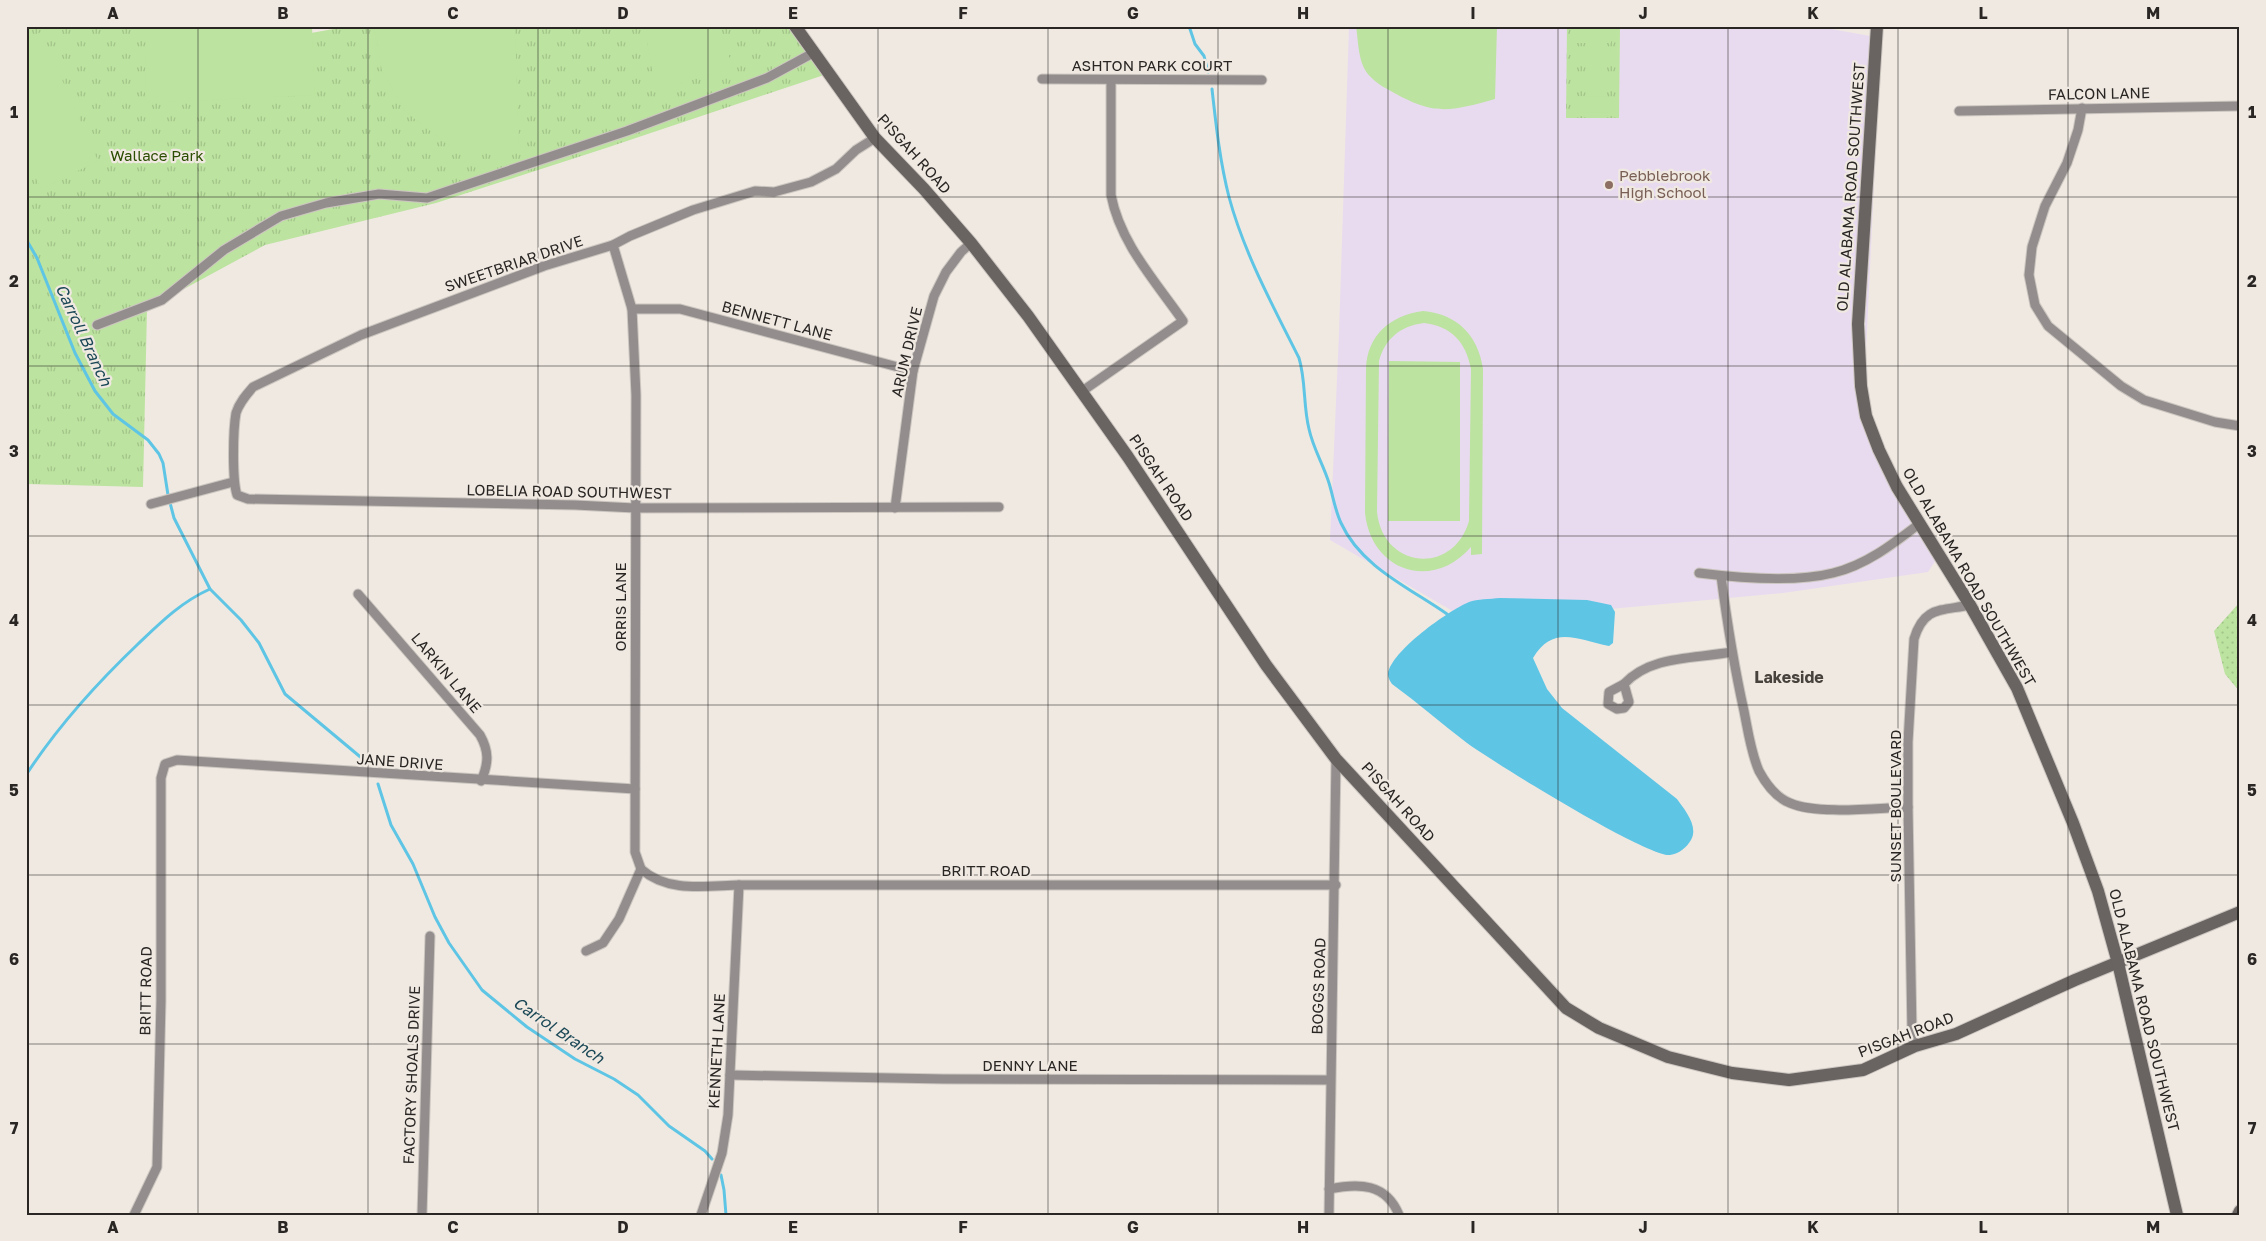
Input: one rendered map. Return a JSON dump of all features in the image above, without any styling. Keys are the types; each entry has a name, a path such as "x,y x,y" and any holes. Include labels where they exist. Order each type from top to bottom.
{"street":[{"name":"PISGAH ROAD","path":"795,26 875,138 924,189 971,243 1028,316 1128,457 1266,665 1336,759 1566,1008 1599,1028 1668,1057 1732,1073 1789,1080 1863,1070 1915,1046 1956,1034 2075,980 2240,912"},
{"name":"OLD ALABAMA ROAD SOUTHWEST","path":"1877,26 1858,324 1861,386 1866,416 1878,450 1897,487 1970,605 2017,688 2039,739 2098,891 2118,963 2177,1215"},
{"path":"97,325 162,300 224,250 281,216 326,202 379,194 427,198 627,131 767,78 814,53"},
{"name":"ASHTON PARK COURT","path":"1042,79 1262,80"},
{"path":"1082,392 1183,321 1126,239 1114,208 1111,195 1111,80"},
{"name":"FALCON LANE","path":"1959,111 2240,106"},
{"path":"2082,108 2078,130 2067,163 2045,206 2032,247 2029,275 2035,305 2048,326 2121,386 2144,400 2215,422 2240,426"},
{"name":"SWEETBRIAR DRIVE","path":"233,482 236,413 243,398 253,387 361,335 544,266 613,245 693,210 755,192 774,192 811,182 836,169 856,150 875,138"},
{"name":"ARUM DRIVE","path":"895,508 914,371 934,296 946,272 961,252 971,243"},
{"name":"ORRIS LANE","path":"613,245 632,309 636,395 634,789 636,852 641,869"},
{"name":"BENNETT LANE","path":"632,309 680,309 914,371"},
{"path":"151,504 233,482"},
{"name":"LOBELIA ROAD SOUTHWEST","path":"233,482 238,495 248,499 565,504 635,508 999,507"},
{"path":"1699,573 1738,578 1795,578 1833,573 1880,552 1919,524"},
{"path":"1721,576 1731,652 1758,769 1765,782 1779,797 1790,804 1820,808 1908,808"},
{"name":"LARKIN LANE","path":"358,594 480,735 485,745 488,759 482,781"},
{"name":"SUNSET BOULEVARD","path":"1915,1046 1912,1033 1908,808 1908,742 1914,639 1918,625 1922,619 1930,614 1970,605"},
{"path":"1624,684 1632,676 1651,666 1672,660 1731,652"},
{"name":"BOGGS ROAD","path":"1328,1215 1336,885 1336,759"},
{"name":"JANE DRIVE","path":"165,764 177,760 482,781 634,789"},
{"name":"BRITT ROAD","path":"134,1215 156,1167 160,1001 161,778 165,764"},
{"path":"586,951 603,943 619,920 641,869"},
{"name":"BRITT ROAD","path":"641,869 652,879 680,887 739,885 1336,885"},
{"name":"KENNETH LANE","path":"701,1215 722,1153 730,1075 739,885"},
{"name":"FACTORY SHOALS DRIVE","path":"422,1215 428,1065 430,936"},
{"name":"DENNY LANE","path":"730,1075 944,1079 1330,1080"},
{"path":"1329,1189 1356,1186 1380,1190 1395,1205 1399,1215"},
{"path":"2238,1215 2240,1211"}],"shaded area":[{"name":"Pebblebrook High School","path":"1349,26 1815,26 1881,38 1864,394 1891,470 1937,558 1928,572 1783,593 1513,618 1456,613 1330,540"}],"green space":[{"name":"Wallace Park","path":"199,26 311,33 350,26 794,26 827,74 436,203 265,245 147,309 143,487 26,484 26,27"},
{"path":"515,26 519,147 451,147 406,112 382,71 374,27"},
{"path":"644,26 709,26 717,31 734,67 656,91"},
{"path":"1356,26 1497,26 1495,99 1465,107 1441,109 1430,108 1405,98 1379,84 1366,71 1360,58"},
{"path":"1567,26 1620,26 1619,118 1566,118"},
{"path":"146,27 312,27 315,95 145,103"},
{"path":"1576,27 1611,27 1611,43 1576,43"},
{"path":"41,32 98,161 41,189 26,158 26,39"},
{"path":"1576,48 1611,48 1610,64 1576,64"},
{"path":"1576,75 1610,75 1610,91 1576,91"},
{"path":"1576,96 1610,97 1610,113 1576,112"},
{"path":"1423,311 1435,313 1456,322 1464,328 1476,346 1483,369 1482,554 1471,555 1471,547 1455,561 1439,569 1422,571 1406,569 1391,561 1379,549 1370,533 1365,513 1367,357 1376,337 1383,329 1391,322 1411,313","holes":["1424,323 1434,325 1456,337 1469,359 1471,369 1469,521 1461,539 1449,551 1434,557 1419,558 1405,554 1392,545 1382,531 1377,512 1379,361 1385,346 1401,331"]},
{"path":"1389,361 1460,362 1460,521 1388,521"},
{"path":"2240,596 2240,692 2225,674 2214,631 2239,603"}],"water":[{"path":"1500,598 1587,600 1611,605 1615,612 1613,643 1609,646 1577,638 1558,638 1549,641 1541,647 1533,658 1547,689 1562,708 1677,799 1690,818 1693,829 1691,840 1682,850 1670,855 1656,852 1570,807 1506,769 1467,743 1392,684 1388,674 1391,665 1409,643 1448,614 1469,602"}],"waterway":[{"path":"1189,26 1195,44 1204,56 1208,72"},
{"path":"1212,89 1221,157 1235,218 1269,299 1299,358 1303,375 1307,420 1311,436 1327,476 1341,523 1361,552 1374,564 1402,585 1447,614"},
{"name":"Carroll Branch","path":"26,239 37,258 75,353 95,391 113,414 148,440 159,454 163,463 174,518 210,589 241,620 259,643 285,694 364,760"},
{"path":"26,775 64,723 122,659 171,614 199,594 210,589"},
{"name":"Carrol Branch","path":"378,784 391,825 413,864 435,917 449,943 482,990 527,1027 575,1059 614,1079 638,1095 669,1126 705,1151 712,1159"},
{"path":"721,1175 726,1215"}],"place":[{"name":"Pebblebrook High School","path":"1609,185"}],"district":[{"name":"Lakeside","path":"1789,677"}]}
